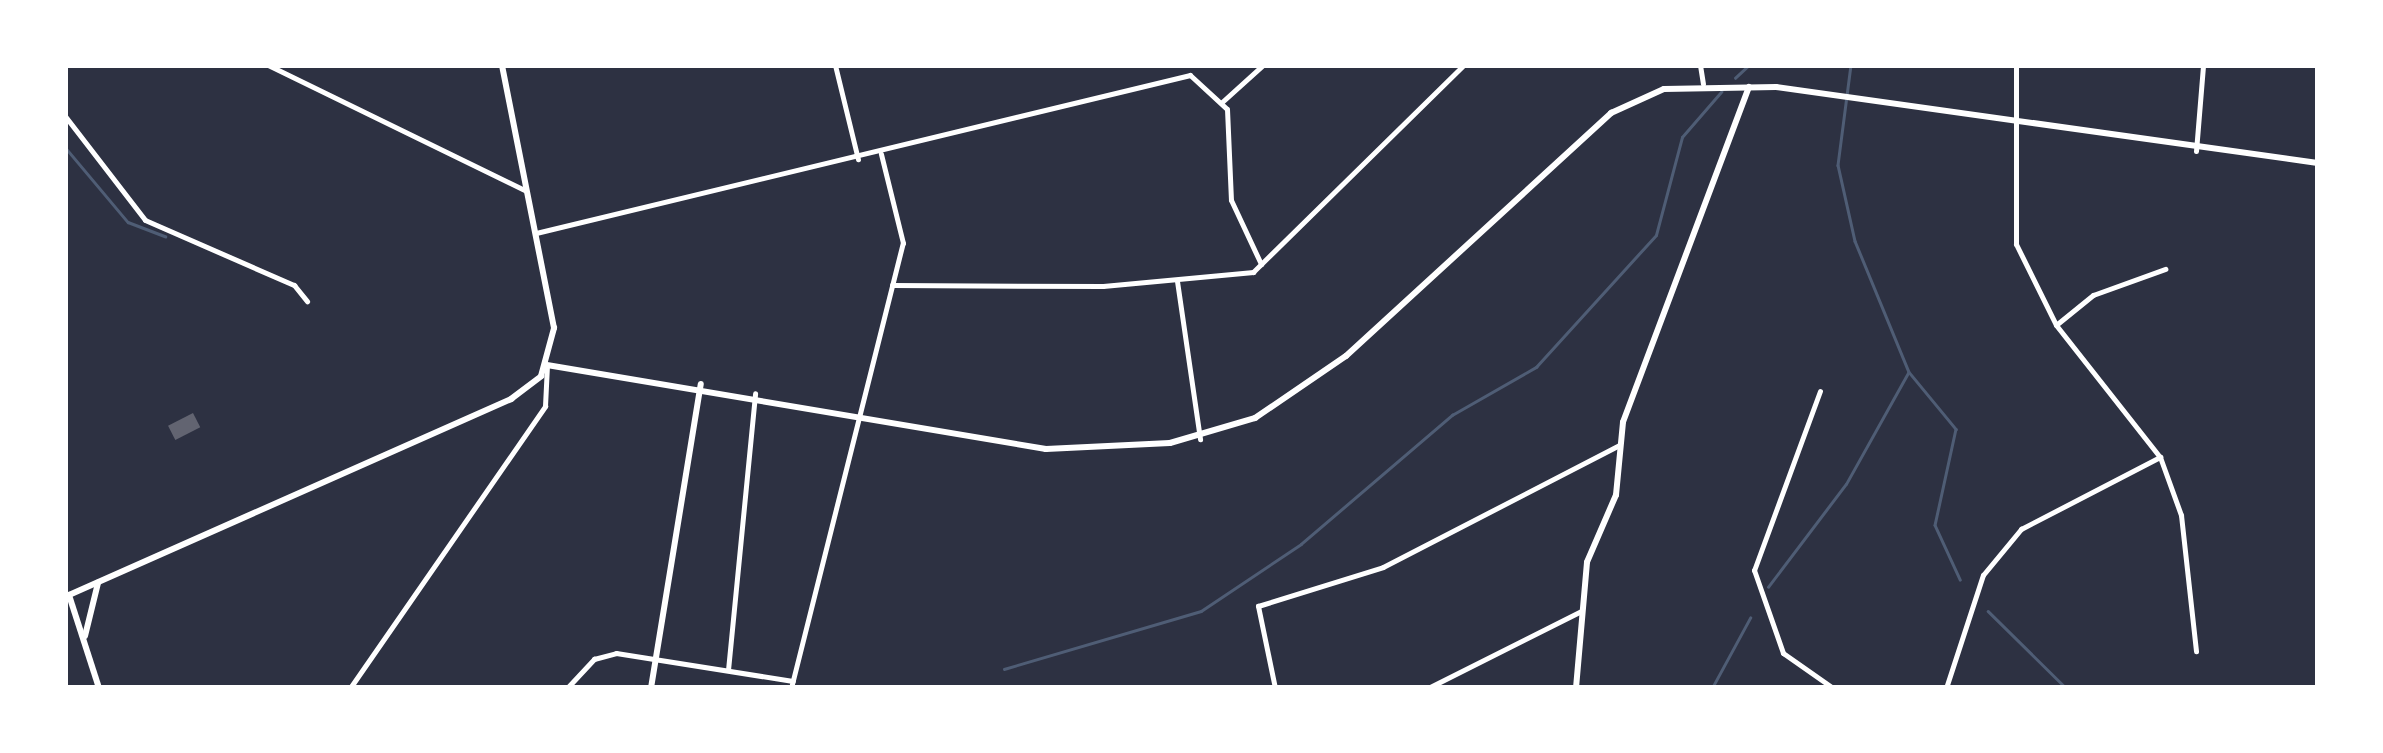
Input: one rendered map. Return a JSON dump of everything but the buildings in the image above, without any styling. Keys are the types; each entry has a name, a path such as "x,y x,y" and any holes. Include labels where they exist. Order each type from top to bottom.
{"street":[{"path":"268,65 526,191"},
{"path":"350,688 545,406 554,328 502,65"},
{"path":"835,65 858,160"},
{"path":"1222,102 1263,65"},
{"path":"892,285 1177,281 1261,264 1464,65"},
{"path":"1700,65 1702,84"},
{"path":"2016,65 2016,244 2056,325 2160,457 2181,515 2196,651"},
{"path":"2196,151 2203,65"},
{"path":"536,233 858,160 1161,77 1190,75 1222,102 1231,200 1261,264"},
{"path":"547,365 755,393 1046,449 1200,439 1254,418 1346,356 1611,113 1664,89 1702,84 1853,98 2196,151 2318,163"},
{"path":"1576,688 1587,562 1616,495 1618,444 1749,86"},
{"path":"65,116 145,220 294,285 307,301"},
{"path":"567,688 594,659 657,657 792,685 903,243 881,154"},
{"path":"2056,325 2093,295 2165,269"},
{"path":"1177,281 1200,439"},
{"path":"67,596 511,399 547,365"},
{"path":"652,688 700,384"},
{"path":"1820,391 1754,570 1783,652 1833,688"},
{"path":"728,670 755,393"},
{"path":"1275,688 1258,606 1383,567 1618,444"},
{"path":"1946,688 1984,574 2021,529 2160,457"},
{"path":"84,643 98,582"},
{"path":"65,585 99,688"},
{"path":"1428,688 1581,611"}],"waterway":[{"path":"1735,78 1749,65"},
{"path":"1851,65 1838,165 1855,241 1909,372 1956,429 1935,525 1960,579"},
{"path":"1004,669 1201,611 1301,544 1452,415 1536,367 1656,235 1682,137 1721,92"},
{"path":"65,147 128,222 165,236"},
{"path":"1768,587 1846,484 1908,373"},
{"path":"1988,611 2066,688"},
{"path":"1712,688 1750,618"}]}
